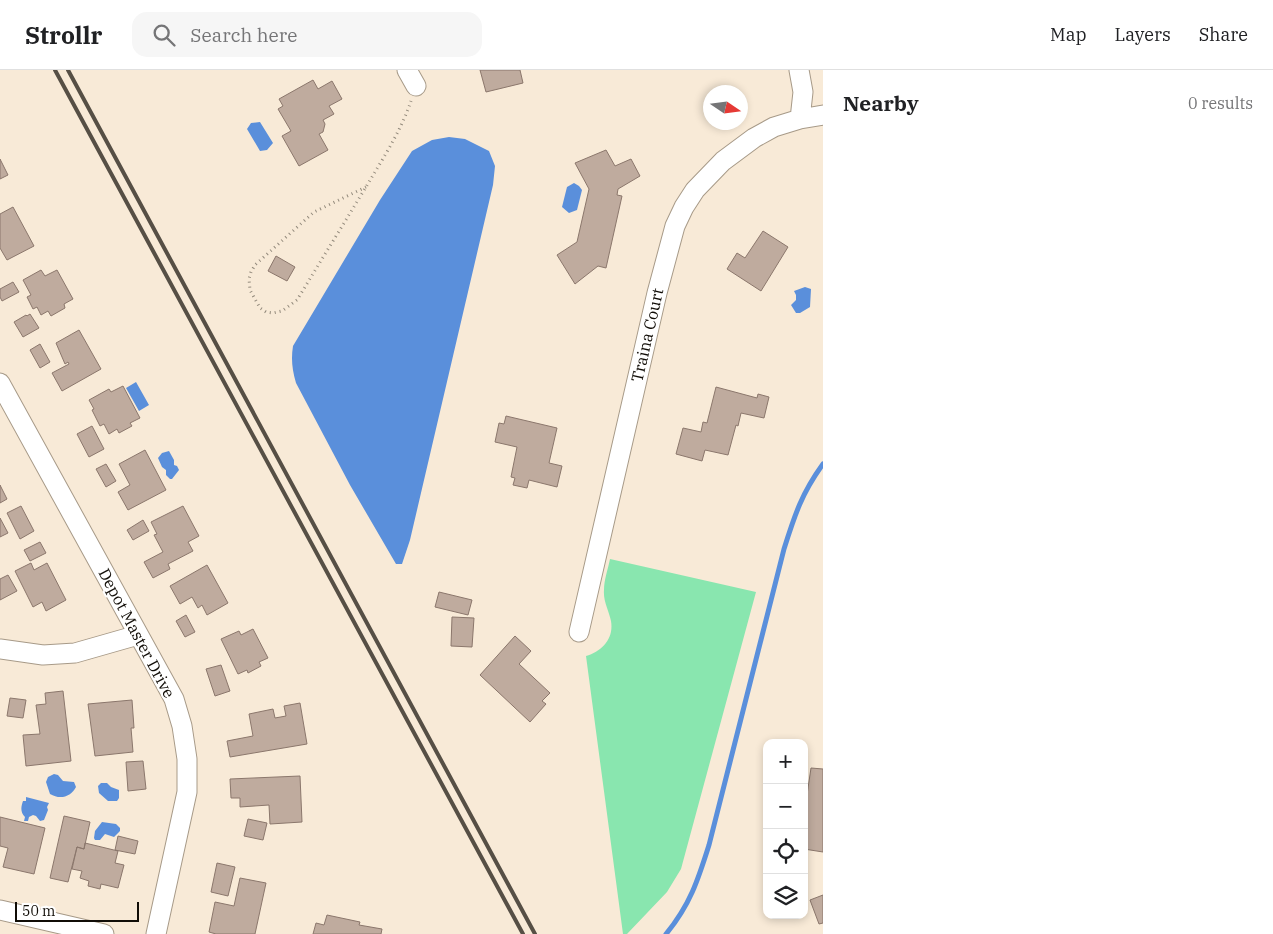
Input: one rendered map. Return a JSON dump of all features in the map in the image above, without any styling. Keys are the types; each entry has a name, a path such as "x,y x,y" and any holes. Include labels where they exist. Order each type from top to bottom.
{"street":[{"path":"799,70 803,92 800,119"},
{"name":"Traina Court","path":"579,632 657,293 675,226 695,190 724,161 754,138 774,127 800,119 823,115"},
{"name":"Depot Master Drive","path":"0,383 174,699 182,726 187,759 187,792 156,934"},
{"path":"0,649 43,655 75,653 138,635"},
{"path":"0,910 104,934"}],"path":[{"path":"366,187 314,212 255,266 249,279 250,290 260,308 266,312 274,313 282,311 296,300 366,187 406,115 412,78"}],"green space":[{"path":"610,559 756,592 681,869 667,892 627,934 623,934 586,656 602,647 609,639 611,633 611,621 604,594"}],"water":[{"path":"260,122 273,143 267,150 260,151 247,129 251,123"},
{"path":"449,137 465,139 489,151 495,166 493,185 410,540 402,564 396,564 350,485 296,383 292,364 292,351 293,346 380,200 412,151 432,140"},
{"path":"574,183 582,190 577,210 569,213 562,207 567,187"},
{"path":"805,287 811,289 810,307 800,313 796,313 791,305 796,300 794,291"},
{"path":"136,382 149,405 139,411 126,388"},
{"path":"169,451 174,460 174,465 179,470 172,479 166,475 166,470 162,467 158,458 162,453"},
{"path":"54,774 58,775 63,781 74,782 76,787 74,790 68,795 61,797 50,794 46,782 48,777"},
{"path":"101,783 107,783 119,790 117,801 108,801 99,793 98,786"},
{"path":"26,797 49,803 44,820 40,821 33,815 29,817 28,821 24,821 25,817 21,807 23,801 26,801"},
{"path":"102,822 116,824 120,831 114,837 105,834 100,840 95,840 95,831"}],"building":[{"path":"480,70 520,70 523,83 486,92"},
{"path":"313,80 318,89 332,81 342,99 329,106 334,114 323,120 325,124 323,132 319,134 328,150 299,166 282,136 291,131 278,109 283,106 279,99"},
{"path":"606,150 615,166 631,159 640,176 618,189 617,195 622,196 606,268 598,266 575,284 557,255 577,242 589,189 575,163"},
{"path":"0,159 8,175 0,179"},
{"path":"13,207 34,246 7,260 0,248 0,214"},
{"path":"763,231 788,247 761,291 727,269 737,253 745,258"},
{"path":"276,256 295,267 287,281 268,271"},
{"path":"41,270 45,276 57,270 73,299 64,304 65,308 51,316 48,311 41,315 37,307 33,309 27,297 31,295 23,280"},
{"path":"13,282 19,292 2,301 0,289"},
{"path":"30,314 39,328 23,337 14,322"},
{"path":"79,330 101,369 62,391 52,373 69,364 68,362 65,364 56,343"},
{"path":"40,344 50,362 40,368 30,350"},
{"path":"123,386 140,418 130,423 132,426 119,433 117,429 109,434 104,424 100,426 89,400 109,389 111,392"},
{"path":"716,387 757,398 758,394 769,397 764,418 741,413 728,455 705,450 702,461 676,454 683,428 701,432 703,422 707,423"},
{"path":"506,416 557,428 549,463 562,466 557,487 529,480 527,488 513,485 515,478 511,477 517,447 495,442 499,423 504,424"},
{"path":"92,426 104,449 89,457 77,434"},
{"path":"145,450 166,490 128,510 118,492 130,485 119,464"},
{"path":"106,464 116,481 106,487 96,469"},
{"path":"0,485 7,499 0,503"},
{"path":"21,506 34,531 20,539 7,513"},
{"path":"183,506 199,536 188,542 193,551 168,564 170,569 153,578 144,562 163,552 154,535 157,534 151,522"},
{"path":"0,518 8,533 0,537"},
{"path":"143,520 149,531 133,540 127,530"},
{"path":"40,542 46,553 30,561 24,550"},
{"path":"31,563 34,570 47,563 66,600 46,611 42,602 33,607 15,571"},
{"path":"207,565 228,603 207,615 202,605 198,608 192,597 180,604 170,586"},
{"path":"8,575 17,591 0,600 0,579"},
{"path":"439,592 472,600 468,615 435,607"},
{"path":"186,615 195,632 185,637 176,621"},
{"path":"452,617 474,618 472,647 451,646"},
{"path":"253,629 268,658 259,662 261,666 248,673 247,670 238,674 221,639 239,631 241,635"},
{"path":"515,636 531,651 519,664 550,693 542,701 546,704 530,722 480,675"},
{"path":"221,665 230,691 215,696 206,669"},
{"path":"63,691 71,761 26,766 23,735 40,734 36,705 46,704 45,693"},
{"path":"10,698 26,700 23,718 7,716"},
{"path":"132,700 134,728 131,728 133,752 95,756 88,704"},
{"path":"300,703 307,744 230,757 227,741 253,736 249,714 273,709 275,718 286,716 284,706"},
{"path":"143,761 146,789 128,791 126,762"},
{"path":"811,768 823,769 823,852 808,850 808,788"},
{"path":"300,776 302,822 270,824 269,805 240,807 240,798 231,798 230,779"},
{"path":"64,816 90,822 84,849 77,847 68,882 50,878"},
{"path":"0,817 45,828 34,874 3,867 8,848 0,846"},
{"path":"248,819 267,823 263,840 244,836"},
{"path":"118,836 138,841 135,854 115,850"},
{"path":"85,843 118,851 115,863 124,865 118,888 101,884 100,889 88,886 89,881 80,878 82,871 72,869 77,847 84,849"},
{"path":"217,863 235,867 228,896 211,892"},
{"path":"240,878 266,883 255,934 216,934 209,932 215,902 234,906"},
{"path":"823,895 823,923 819,924 810,900"},
{"path":"327,915 360,922 359,925 382,929 381,934 313,934 316,923 324,925"}],"waterway":[{"path":"666,934 681,913 701,870 784,549 800,504 823,464"}],"railway":[{"path":"55,70 523,934"},
{"path":"68,70 535,934"}]}
